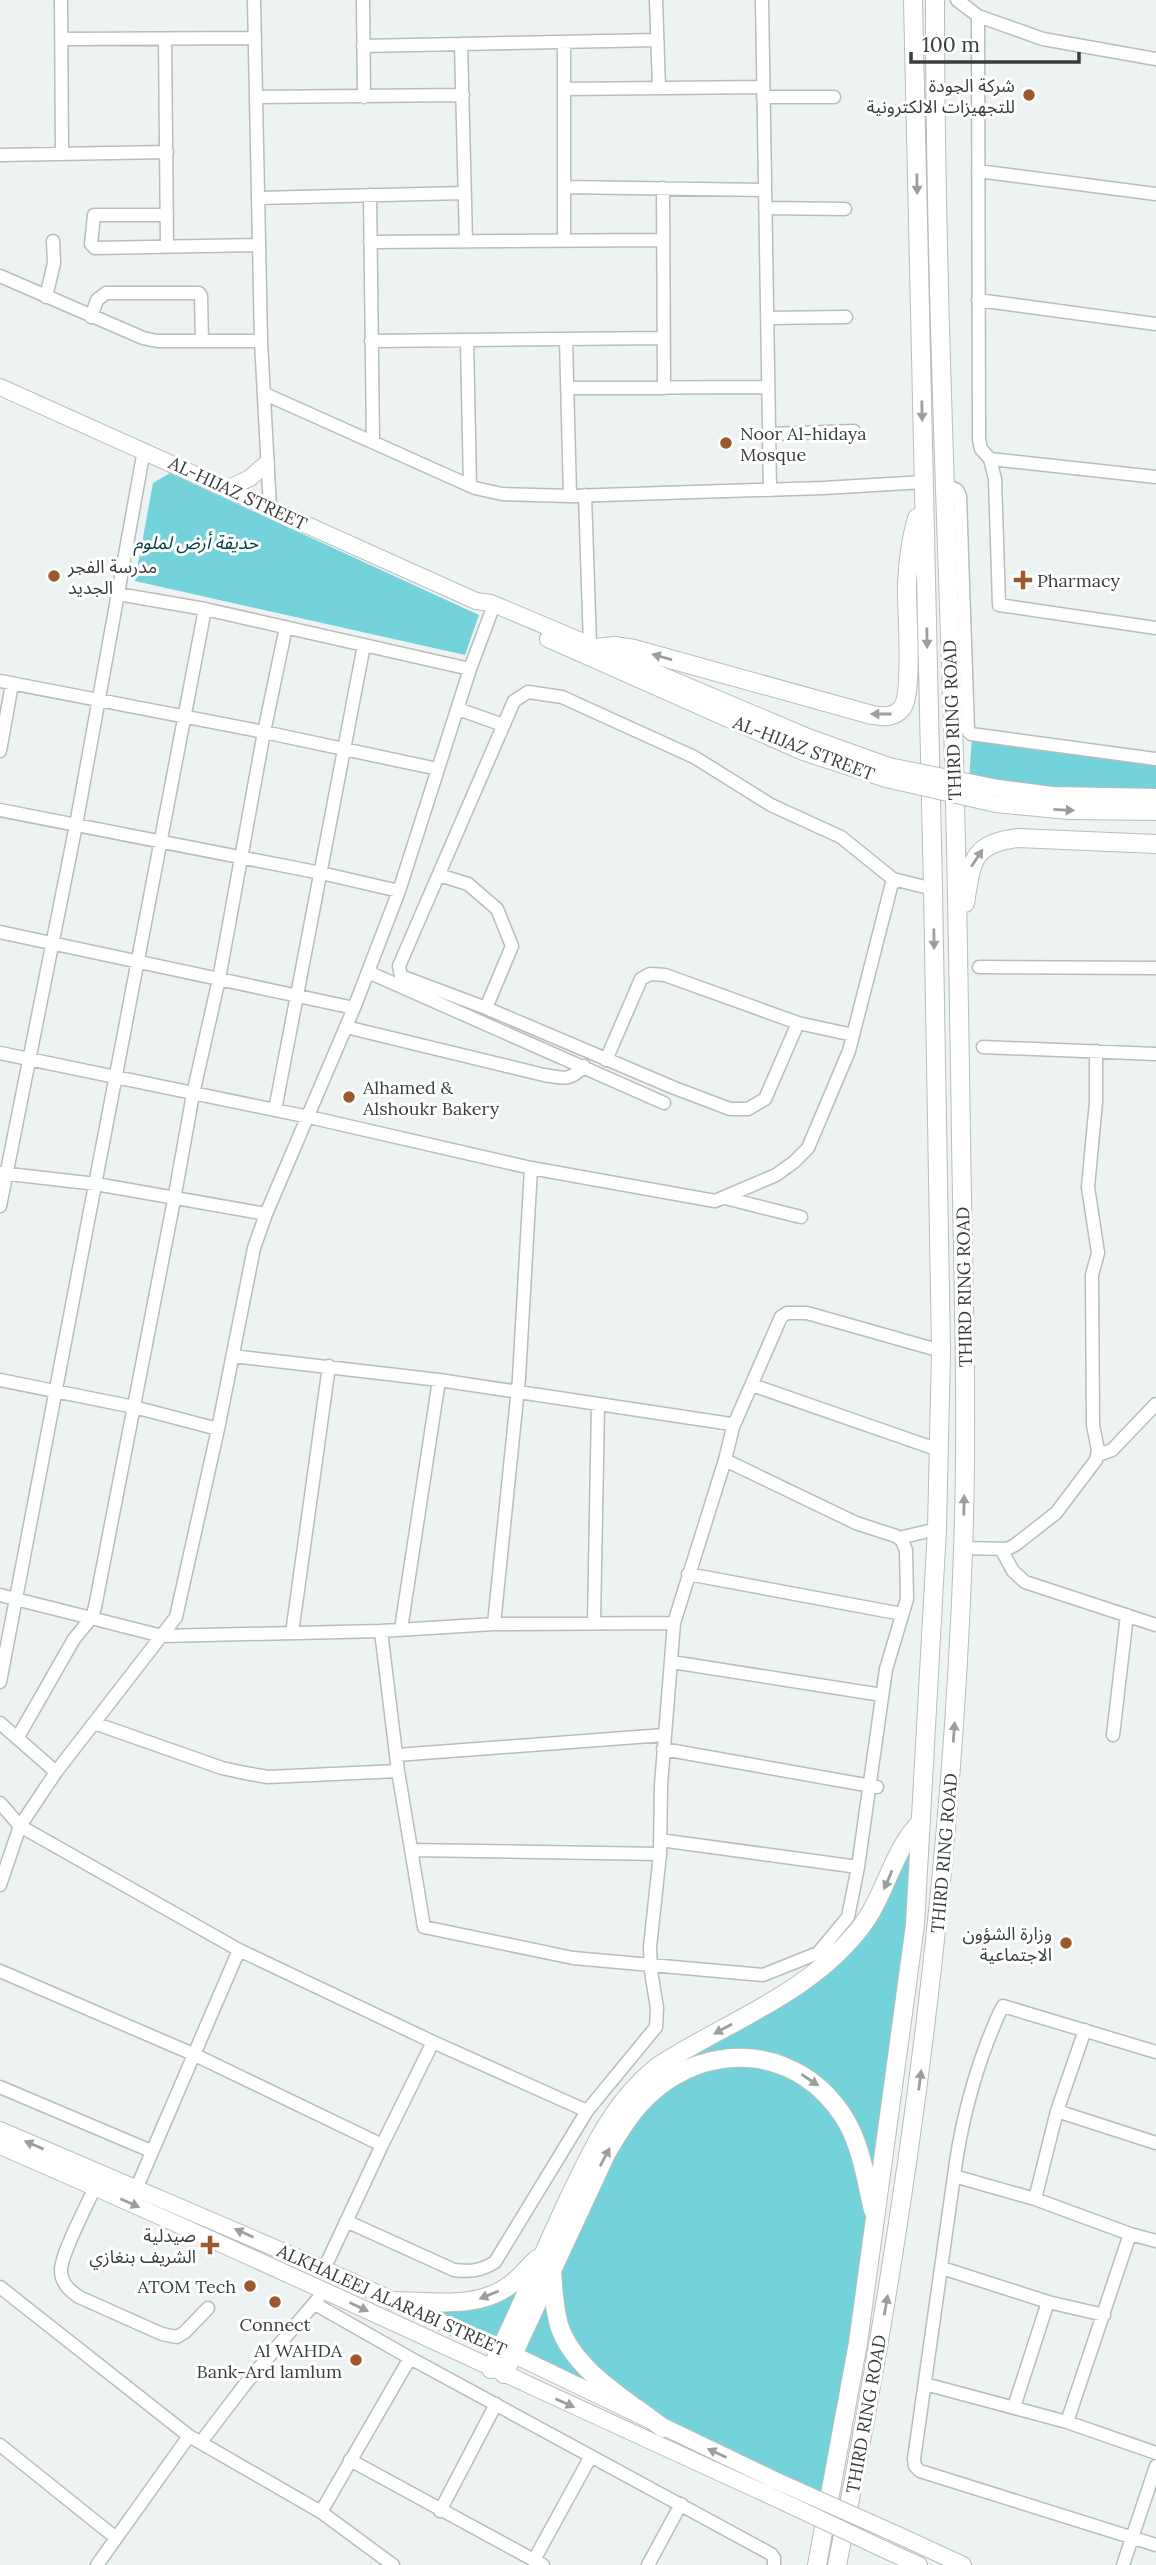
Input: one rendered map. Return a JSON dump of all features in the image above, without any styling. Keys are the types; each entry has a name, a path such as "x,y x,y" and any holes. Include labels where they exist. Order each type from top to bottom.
{"highway":[{"name":"THIRD RING ROAD","path":"817,2565 846,2415 876,2218 915,1925 937,1529 940,1351 933,889 913,0"},
{"name":"THIRD RING ROAD","path":"837,2565 865,2430 906,2186 916,2109 940,1915 964,1548 965,1397 958,948 934,0"},
{"path":"592,646 634,649 872,715 885,717 894,714 902,709 908,690 907,582 924,488"},
{"path":"958,948 971,867 981,850 997,841 1018,838 1156,844"},
{"path":"497,2371 602,2131 635,2084 674,2055 814,1975 845,1946 871,1915 905,1839 922,1822"},
{"path":"393,2301 481,2300 547,2261 607,2152 636,2107 678,2073 719,2059 737,2057 773,2061 810,2079 825,2092 845,2119 855,2141 876,2218"},
{"path":"547,2261 560,2327 574,2353 598,2377 663,2428"}],"main road":[{"name":"AL-HIJAZ STREET","path":"0,387 476,601 491,613 803,752 887,773 1069,811 1156,812"},
{"path":"226,489 250,478 266,464"},
{"name":"AL-HIJAZ STREET","path":"476,601 491,603 887,773"},
{"name":"AL-HIJAZ STREET","path":"997,796 1156,797"},
{"name":"ALKHALEEJ ALARABI STREET","path":"0,2130 324,2269 506,2352 663,2428 775,2489"},
{"name":"ALKHALEEJ ALARABI STREET","path":"0,2146 95,2187 320,2297 775,2489"},
{"path":"775,2489 898,2535 963,2565"},
{"path":"775,2489 919,2565"}],"street":[{"path":"61,0 62,154"},
{"path":"254,0 261,341 270,508"},
{"path":"363,0 364,96"},
{"path":"656,0 659,88"},
{"path":"762,0 770,490"},
{"path":"957,0 978,16 1043,39 1156,59"},
{"path":"978,16 979,439 981,449 990,459 996,491 999,605 1156,628"},
{"path":"61,39 255,38"},
{"path":"165,39 167,246"},
{"path":"363,46 657,40"},
{"path":"564,42 564,241"},
{"path":"461,44 466,241"},
{"path":"564,89 659,88 834,97"},
{"path":"256,97 463,95"},
{"path":"0,155 167,152"},
{"path":"978,170 1156,194"},
{"path":"564,187 765,190"},
{"path":"663,188 664,388"},
{"path":"258,198 465,193"},
{"path":"370,195 373,442"},
{"path":"765,208 845,209"},
{"path":"167,215 93,215 92,244 95,247 259,245"},
{"path":"370,242 663,240"},
{"path":"46,297 54,263 53,241"},
{"path":"0,276 143,338 157,341 261,341"},
{"path":"91,317 97,300 106,293 199,293 202,341"},
{"path":"978,300 1156,324"},
{"path":"767,318 846,317"},
{"path":"371,341 663,338"},
{"path":"566,340 570,496"},
{"path":"467,341 470,486"},
{"path":"568,388 768,387"},
{"path":"265,394 470,486 502,494 570,496 924,488"},
{"path":"769,434 854,431"},
{"path":"0,1206 3,1174 53,943 100,699 144,450"},
{"path":"990,459 1156,477"},
{"path":"945,485 957,490 960,496 968,731 971,734 1156,759"},
{"path":"585,495 592,646"},
{"path":"118,594 205,609 470,669"},
{"path":"0,1682 205,609"},
{"path":"0,1885 20,1826 56,1772 176,1617 218,1429 254,1248 368,972 398,891 470,669 491,613"},
{"path":"18,1737 74,1639 92,1617 286,627"},
{"path":"275,1110 364,645"},
{"path":"0,751 6,682 438,769"},
{"path":"797,1023 765,1099 748,1109 730,1109 606,1060 486,1008 401,976 399,966 509,708 521,695 528,692 562,697 694,757 771,805 842,837 893,879 933,889"},
{"path":"458,709 503,725"},
{"path":"0,810 321,873 398,891"},
{"path":"439,875 468,884 497,909 512,946 486,1008"},
{"path":"0,1053 309,1117 531,1168 708,1201 726,1198 776,1175 808,1148 849,1051 893,879"},
{"path":"0,932 354,1008"},
{"path":"979,967 1156,968"},
{"path":"368,972 664,1102"},
{"path":"606,1060 641,979 650,974 664,975 797,1023 853,1035"},
{"path":"346,1027 568,1079 584,1066"},
{"path":"983,1047 1156,1054"},
{"path":"964,1548 1001,1549 1015,1545 1056,1513 1092,1467 1098,1455 1094,1432 1092,1275 1098,1253 1088,1187 1096,1102 1096,1051"},
{"path":"494,1624 517,1393 531,1168"},
{"path":"3,1174 96,1184 174,1200 266,1214"},
{"path":"726,1198 801,1217"},
{"path":"346,2221 454,2270 472,2271 495,2262 587,2111 656,2027 657,2008 650,1941 660,1854 663,1749 674,1623 733,1427 781,1317 787,1313 807,1313 940,1351"},
{"path":"233,1356 439,1380 731,1424 733,1427"},
{"path":"292,1633 328,1366"},
{"path":"0,1380 134,1407 218,1429"},
{"path":"401,1629 439,1380"},
{"path":"752,1385 939,1450"},
{"path":"1098,1455 1112,1450 1156,1404"},
{"path":"594,1622 598,1405"},
{"path":"1094,1432 1112,1450"},
{"path":"381,1631 398,1771 422,1926 573,1958 763,1975 813,1956 848,1917 874,1786 882,1695 892,1644 907,1599 905,1546 899,1538 856,1522 725,1460"},
{"path":"899,1538 937,1529"},
{"path":"1001,1549 1013,1571 1025,1582 1156,1625"},
{"path":"688,1574 902,1614"},
{"path":"0,1595 162,1636 381,1631 494,1624 674,1623"},
{"path":"907,1599 934,1599"},
{"path":"1113,1735 1127,1615"},
{"path":"672,1662 882,1695"},
{"path":"0,1723 56,1772"},
{"path":"94,1723 222,1768 268,1777 398,1771"},
{"path":"397,1755 664,1735"},
{"path":"663,1749 874,1786"},
{"path":"0,1803 20,1826 239,1950 587,2111"},
{"path":"660,1840 858,1867"},
{"path":"411,1850 660,1854"},
{"path":"137,2187 239,1950"},
{"path":"0,1971 193,2054 382,2145"},
{"path":"1156,2052 1002,2007 983,2053 960,2131 914,2459 915,2466 920,2471 1156,2545"},
{"path":"1035,2199 1057,2111 1085,2030"},
{"path":"324,2269 433,2042"},
{"path":"0,2087 151,2151"},
{"path":"1057,2111 1156,2143"},
{"path":"954,2176 1035,2199 1156,2241"},
{"path":"95,2187 62,2263 62,2278 68,2289 79,2297 162,2334 177,2337 208,2308"},
{"path":"1067,2422 1130,2234"},
{"path":"942,2268 1048,2302 1104,2315"},
{"path":"0,2287 195,2439 321,2512 377,2560 393,2565"},
{"path":"97,2565 195,2439 320,2297 410,2358 771,2554 774,2565"},
{"path":"1014,2407 1048,2302"},
{"path":"321,2512 410,2358"},
{"path":"925,2384 1067,2422 1156,2454"},
{"path":"440,2511 496,2404"},
{"path":"0,2445 116,2538"},
{"path":"350,2460 538,2562 591,2455"},
{"path":"1123,2565 1156,2466"},
{"path":"648,2565 681,2504"}],"green space":[{"name":"حديقة أرض لملوم","path":"170,473 479,615 465,655 135,581 153,483"},
{"path":"972,735 1156,759 1156,796 969,782"},
{"path":"919,1827 875,2210 836,2103 770,2057 693,2065 680,2055 839,1956"},
{"path":"739,2060 810,2083 841,2121 871,2217 828,2503 663,2427 595,2371 563,2327 554,2269 637,2112 682,2075"},
{"path":"539,2259 500,2347 398,2302 466,2304"},
{"path":"551,2270 572,2351 657,2424 513,2354"}],"place":[{"name":"شركة الجودة للتجهيزات الالكترونية","path":"1029,95"},
{"name":"Noor Al-hidaya Mosque","path":"726,443"},
{"name":"مدرسة الفجر الجديد","path":"54,576"},
{"name":"Pharmacy","path":"1023,580"},
{"name":"Alhamed & Alshoukr Bakery","path":"349,1097"},
{"name":"وزارة الشؤون الاجتماعية","path":"1066,1943"},
{"name":"صيدلية الشريف بنغازي","path":"210,2245"},
{"name":"ATOM Tech","path":"250,2286"},
{"name":"Connect","path":"275,2302"},
{"name":"Al WAHDA Bank-Ard lamlum","path":"356,2360"}]}
